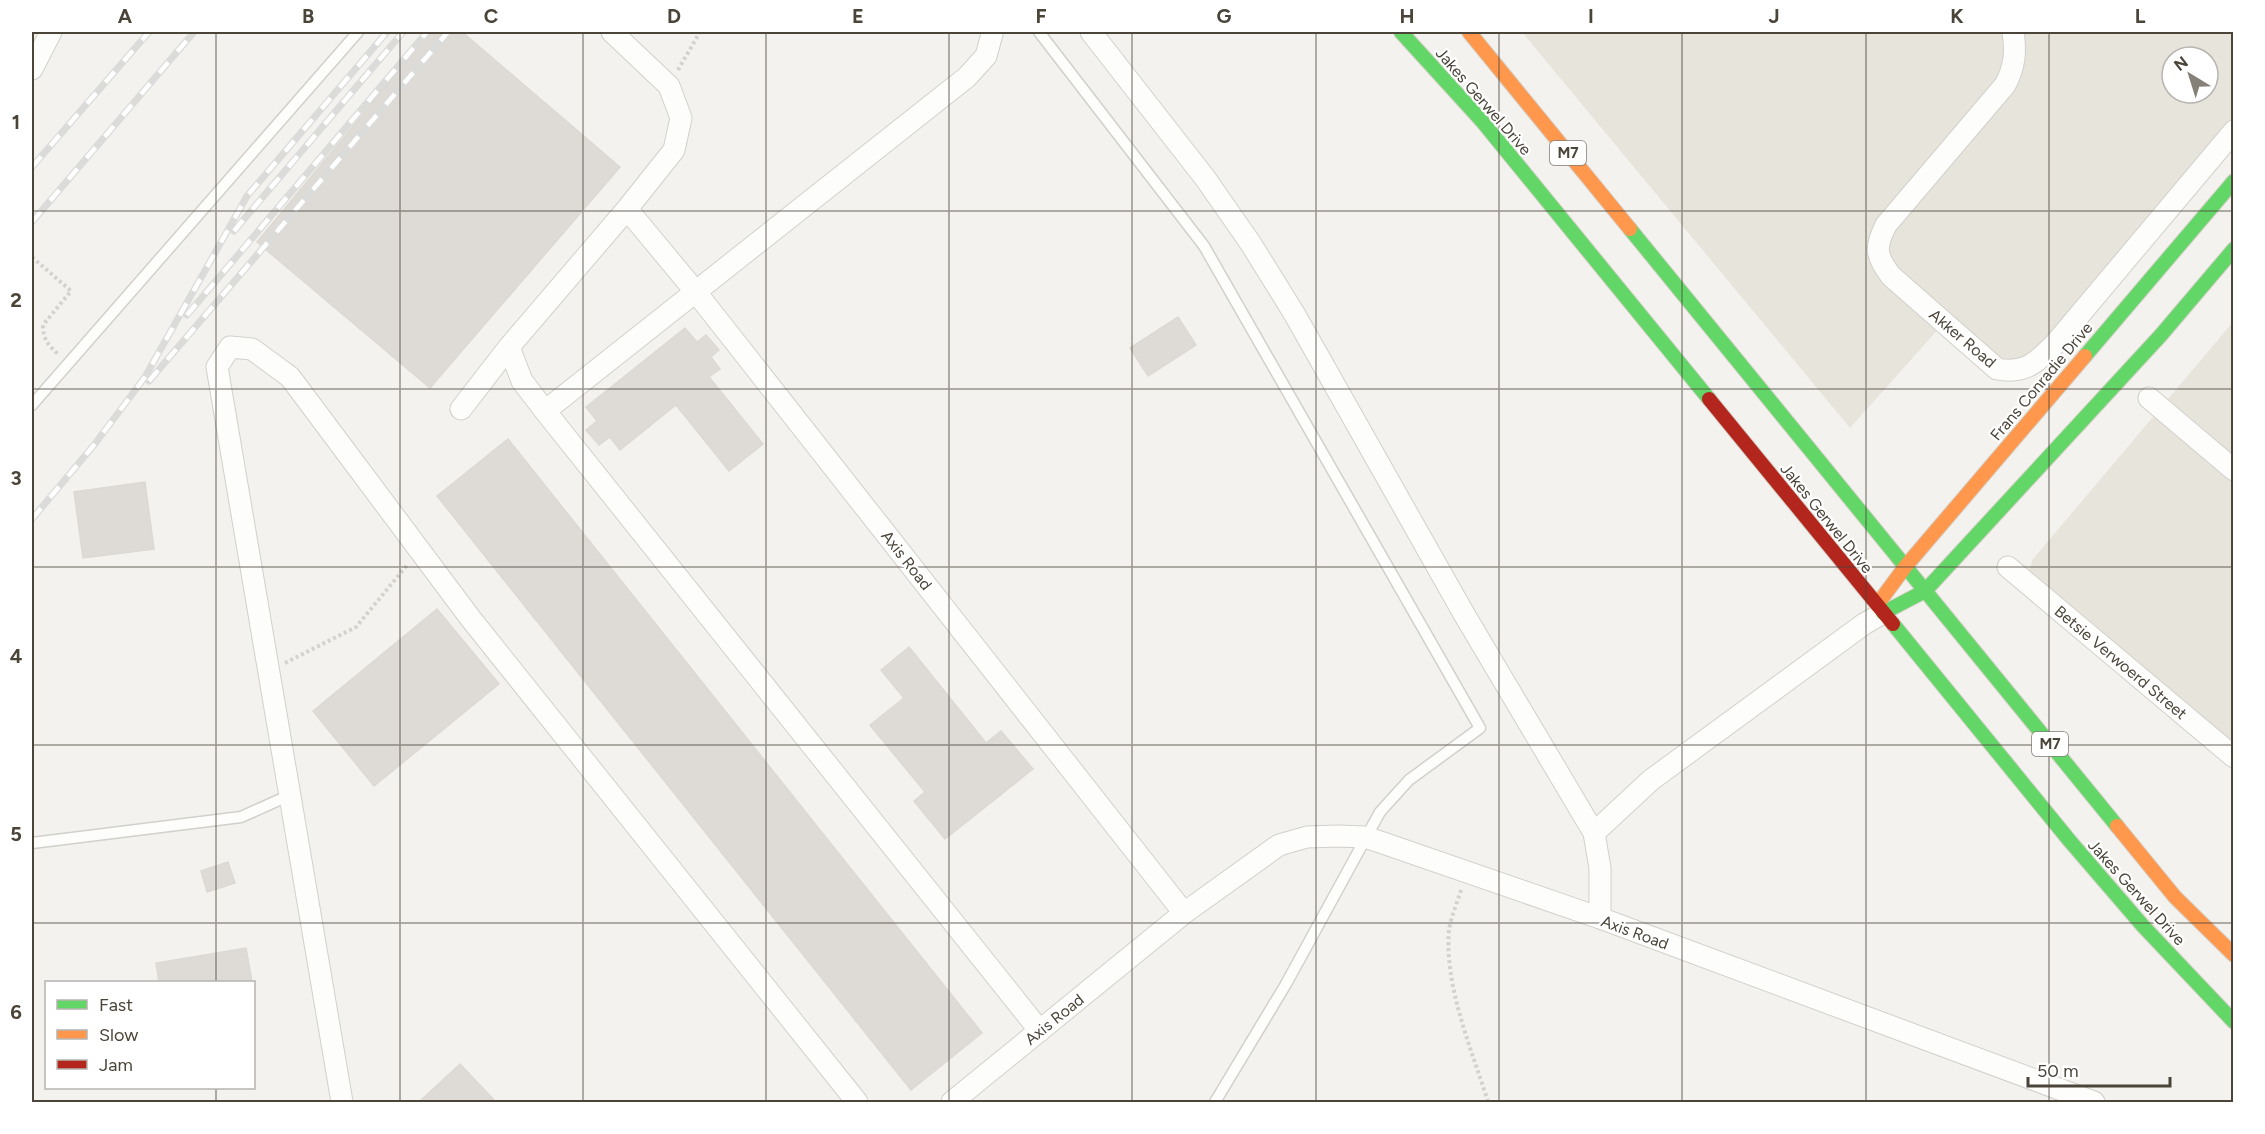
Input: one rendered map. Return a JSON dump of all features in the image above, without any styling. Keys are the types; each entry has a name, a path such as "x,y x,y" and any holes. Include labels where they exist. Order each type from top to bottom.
{"main road":[{"name":"Jakes Gerwel Drive","path":"1401,32 1482,121 2069,840 2143,926 2234,1022"},
{"name":"Jakes Gerwel Drive","path":"1469,32 2175,897 2234,955"},
{"name":"Frans Conradie Drive","path":"1880,609 1905,567 2234,181"},
{"path":"1880,609 1925,591 2161,335 2234,249"}],"street":[{"path":"32,69 51,32"},
{"path":"461,409 509,347 627,209 674,150 681,118 669,87 612,32"},
{"path":"545,411 967,77 987,56 991,32"},
{"path":"1091,32 1205,178 1251,244 1295,315 1464,614 1594,833 1600,868 1600,918"},
{"name":"Akker Road","path":"2013,32 2014,62 2005,85 1886,225 1878,241 1880,258 1891,276 1997,369 2011,371 2023,369 2040,359 2055,344 2234,131"},
{"name":"Axis Road","path":"627,209 695,291 1184,913"},
{"path":"342,1102 217,367 230,347 252,350 290,377 479,629 858,1102"},
{"path":"509,347 522,381 545,411 1040,1031"},
{"path":"2149,398 2234,471"},
{"name":"Betsie Verwoerd Street","path":"2008,567 2234,757"},
{"path":"1594,833 1650,780 1864,624 1880,609"},
{"name":"Axis Road","path":"952,1102 1184,913 1279,845 1307,837 1365,837 1600,918 2094,1102"}],"lane":[{"path":"32,405 357,32"},
{"path":"1039,32 1204,246 1480,728 1408,780 1380,812 1286,984 1215,1102"},
{"path":"32,843 241,816 290,795"}],"path":[{"path":"669,87 700,32"},
{"path":"32,257 71,291 43,325 43,335 47,344 68,363"},
{"path":"269,671 356,627 420,551"},
{"path":"1466,872 1450,928 1449,954 1455,993 1488,1102"}],"shaded area":[{"path":"1522,32 2233,32 2233,137 2024,372 1942,325 1850,428"},
{"path":"2233,322 2233,755 2026,579 2033,559"}],"building":[{"path":"431,32 462,32 620,167 430,388 257,242"},
{"path":"1178,317 1196,345 1148,376 1130,348"},
{"path":"685,328 697,342 706,335 719,350 711,357 720,369 709,377 763,444 729,471 676,405 620,450 610,437 599,445 586,430 597,421 586,407"},
{"path":"508,439 982,1033 911,1090 437,496"},
{"path":"145,482 154,549 83,558 74,492"},
{"path":"437,609 499,684 374,786 313,711"},
{"path":"909,647 986,743 1001,731 1033,769 945,839 914,801 925,792 870,725 904,698 881,670"},
{"path":"228,862 235,883 207,892 201,871"},
{"path":"246,948 252,981 159,981 156,963"},
{"path":"460,1064 496,1102 419,1102"}],"railway":[{"path":"32,167 149,32"},
{"path":"32,222 194,32"},
{"path":"32,519 94,445 145,377 247,196 387,32"},
{"path":"234,231 403,32"},
{"path":"187,315 427,32"},
{"path":"149,381 448,32"}],"traffic: fast":[{"path":"1401,32 1482,121 1709,399"},
{"path":"2085,356 2234,181"},
{"path":"1630,229 2117,826"},
{"path":"1883,613 1925,591 2161,335 2234,249"},
{"path":"1893,624 2069,840 2143,926 2234,1022"}],"traffic: slow":[{"path":"1469,32 1630,229"},
{"path":"1877,605 1905,567 2085,356"},
{"path":"2117,826 2175,897 2234,955"}],"traffic: jam":[{"path":"1709,399 1893,624"}]}
